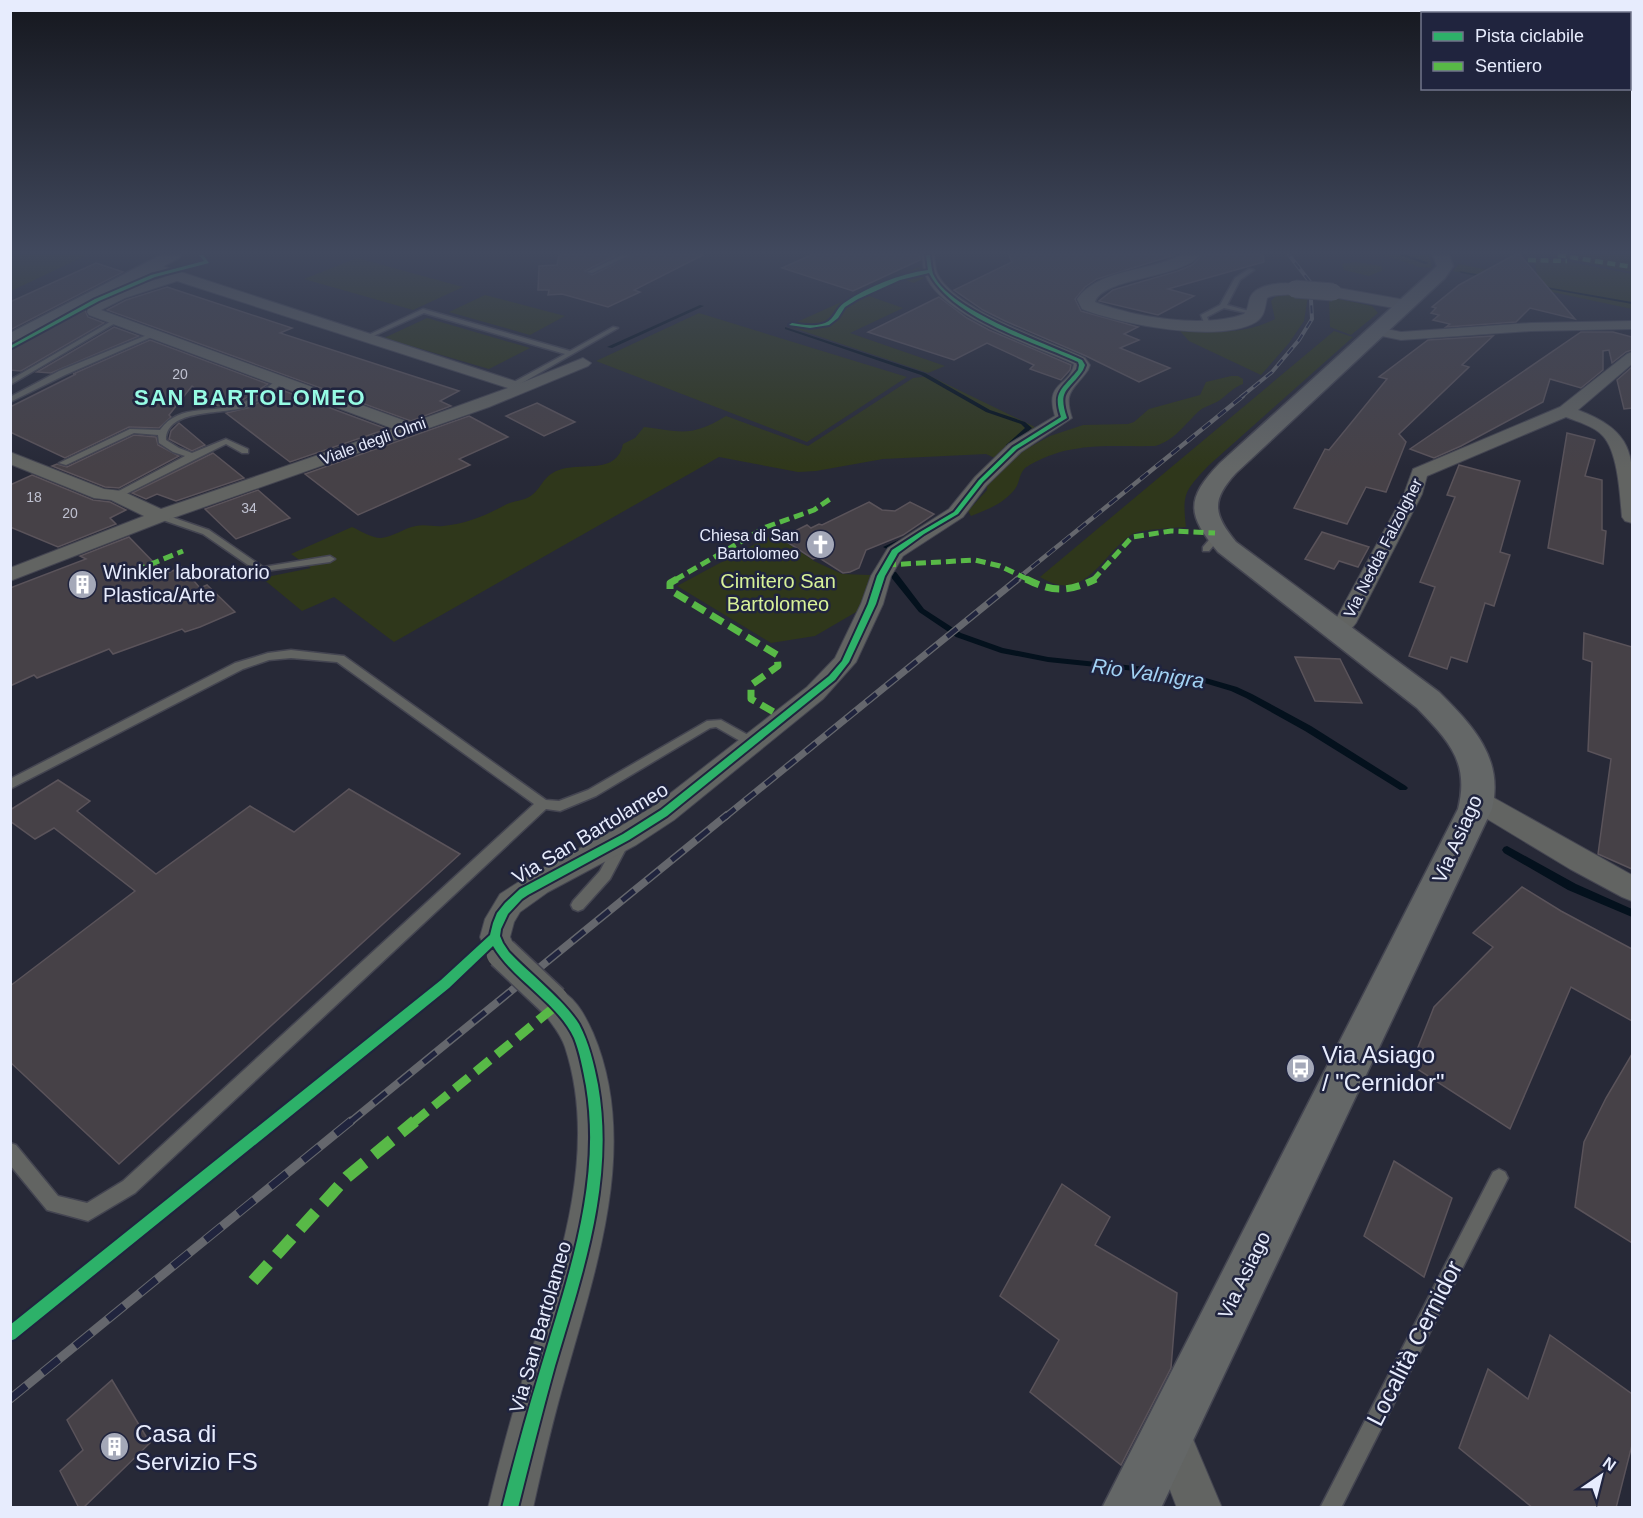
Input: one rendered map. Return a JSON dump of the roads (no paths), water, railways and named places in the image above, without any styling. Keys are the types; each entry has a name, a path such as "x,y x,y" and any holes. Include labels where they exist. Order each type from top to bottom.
{"main road":[{"path":"10,341 38,326"},
{"name":"Via Asiago","path":"1131,1508 1478,801 1480,779 1474,755 1450,723 1428,700 1238,556 1212,542 1206,517 1204,507 1212,483 1383,326"}],"street":[{"path":"128,326 410,429"},
{"path":"331,326 365,339 514,385"},
{"name":"Via San Bartolameo","path":"510,1508 579,1259 593,1194 596,1145 595,1107 586,1059 575,1028 553,1001 502,953 495,937 500,918 510,903 538,884 626,837 664,813 838,672 860,631 880,576 896,552 922,532 956,513 998,461 1064,418 1059,398 1062,390 1081,370 1080,361 1046,342 998,326"},
{"path":"1377,331 1401,336 1445,335 1531,327 1590,326"},
{"name":"Via Nedda Falzolgher","path":"1334,630 1345,623 1413,494 1419,473 1566,411 1632,357"},
{"name":"Viale degli Olmi","path":"10,575 160,516 524,388 577,358"},
{"path":"1566,411 1597,424 1611,433 1621,457 1632,517"},
{"path":"14,450 63,463 100,479 113,486 115,496"},
{"path":"14,450 101,494 115,496 160,516"},
{"path":"1478,801 1632,889"},
{"path":"1168,1432 1200,1508"}],"lane":[{"path":"10,383 107,326"},
{"path":"365,339 392,326"},
{"path":"472,326 577,358"},
{"path":"514,385 577,358 615,328"},
{"path":"10,400 47,380 152,335"},
{"path":"20,377 47,380"},
{"path":"192,456 162,441 164,429 184,416 244,405 280,382"},
{"path":"63,463 133,431 162,433"},
{"path":"115,496 226,441 245,451"},
{"path":"160,516 206,532 261,570 330,559"},
{"path":"10,785 239,666 268,657 291,654 340,658 543,804 560,806 592,794 707,725 717,723 753,743"},
{"path":"10,1151 53,1204 88,1212 129,1187 543,804"},
{"path":"578,905 605,875 626,837"},
{"name":"Località Cernidor","path":"1330,1508 1499,1178"}],"waterway":[{"name":"Rio Valnigra","path":"610,347 657,326"},
{"name":"Rio Valnigra","path":"787,328 923,374 988,411 1023,423 1029,428 1008,446"},
{"name":"Rio Valnigra","path":"887,547 907,538"},
{"name":"Rio Valnigra","path":"893,574 922,611 958,635 1001,650 1048,659 1192,677 1234,689 1308,729 1403,788"},
{"name":"Rio Valnigra","path":"1507,850 1572,887 1632,913"}],"railway":[{"path":"1241,397 1272,372 1308,326"},
{"path":"1016,580 1243,396"},
{"path":"725,817 1018,579"},
{"path":"349,1123 727,815"},
{"path":"10,1399 351,1121"}],"place":[{"name":"Chiesa di San Bartolomeo","path":"820,544"},
{"name":"Winkler laboratorio Plastica/Arte","path":"82,584"},
{"name":"Via Asiago / \"Cernidor\"","path":"1301,1068"},
{"name":"Casa di Servizio FS","path":"114,1447"}],"district":[{"name":"SAN BARTOLOMEO","path":"250,397"}],"park label":[{"name":"Cimitero San Bartolomeo","path":"778,592"}]}
